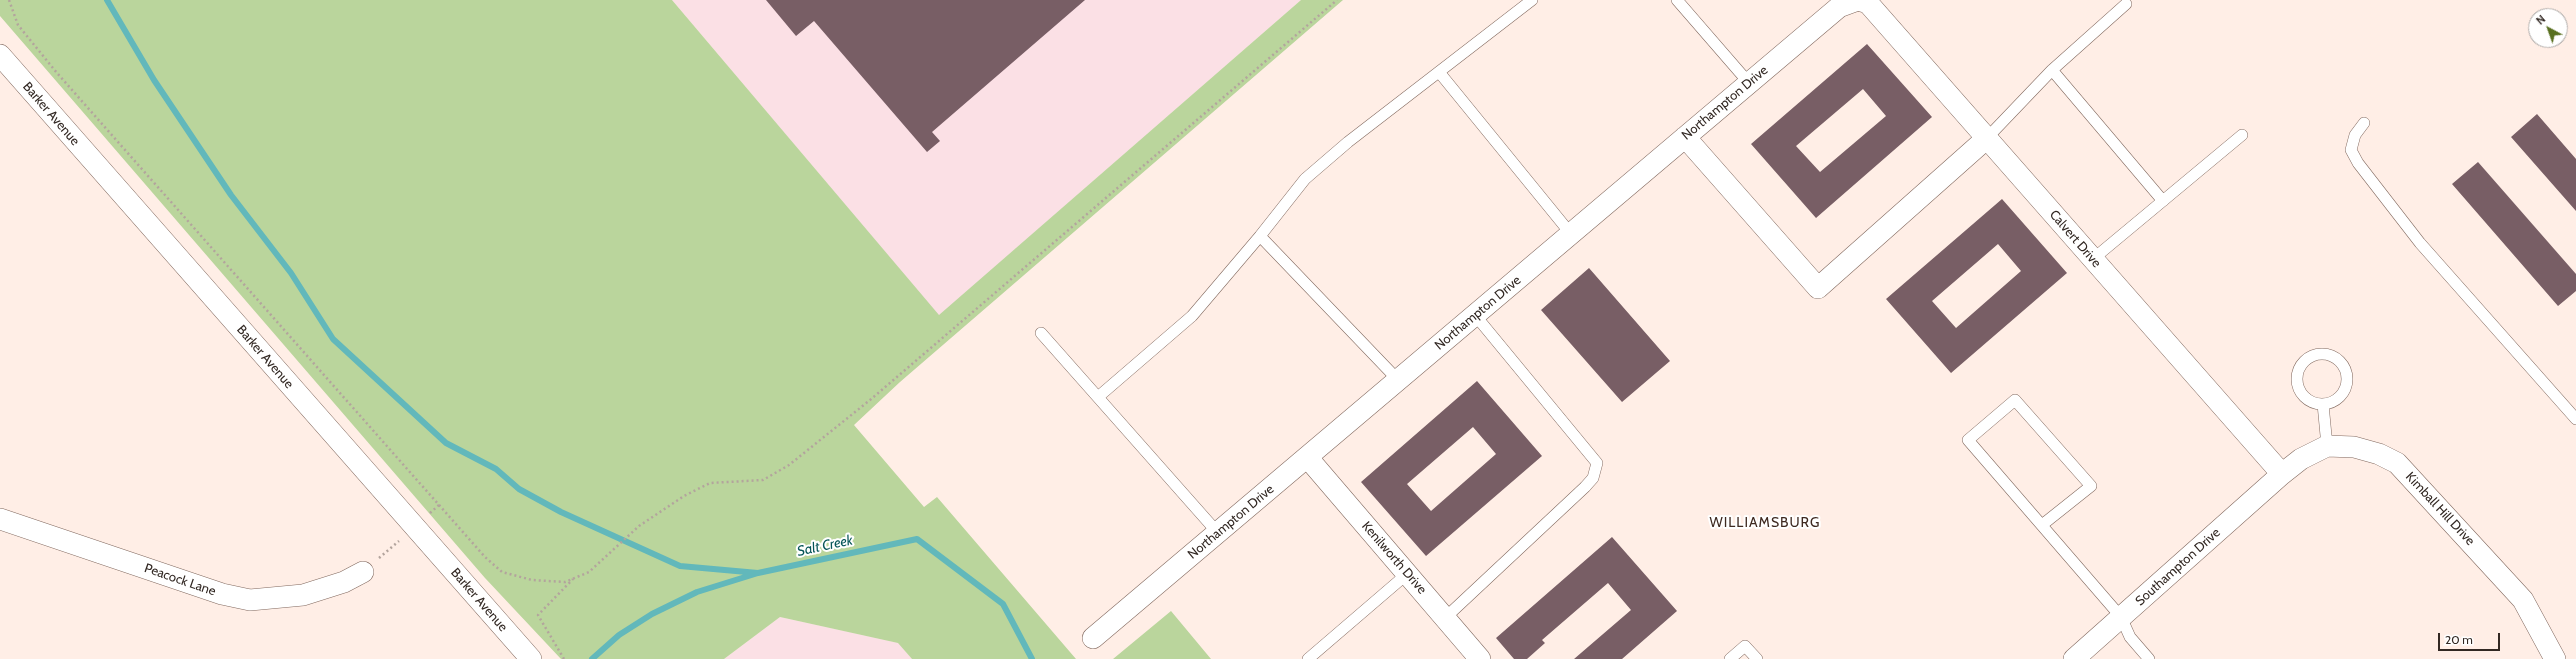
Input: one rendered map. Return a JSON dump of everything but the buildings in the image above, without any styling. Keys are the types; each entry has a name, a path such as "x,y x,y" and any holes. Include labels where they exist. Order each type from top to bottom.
{"street":[{"name":"Northampton Drive","path":"1093,638 1839,7 1861,1"},
{"name":"Calvert Drive","path":"1861,1 1986,138 2282,474"},
{"name":"Barker Avenue","path":"0,55 530,659"},
{"path":"1685,137 1818,288 1986,138"},
{"name":"Kimball Hill Drive","path":"2282,474 2301,458 2327,446 2354,447 2378,454 2397,463 2523,600 2555,659"},
{"name":"Kenilworth Drive","path":"1307,458 1480,659"},
{"name":"Southampton Drive","path":"2074,659 2282,474"},
{"name":"Peacock Lane","path":"0,519 222,594 250,600 303,595 344,582 364,572"}],"lane":[{"path":"1098,397 1192,316 1260,236 1305,179 1348,142 1532,0"},
{"path":"1677,0 1749,83"},
{"path":"1986,138 2052,70 2126,4"},
{"path":"2052,70 2163,202"},
{"path":"1439,72 1571,234"},
{"path":"2364,123 2355,135 2351,150 2358,162 2420,243 2576,419"},
{"path":"2093,259 2242,135"},
{"path":"1260,236 1398,380"},
{"path":"1445,618 1585,487 1593,478 1597,463 1475,315"},
{"path":"1041,333 1218,533"},
{"path":"2319,354 2334,357 2341,362 2347,377 2343,392 2331,402 2323,404 2307,399 2298,385 2299,369 2311,357 2319,354"},
{"path":"2042,525 2091,486 2015,400 1968,440 2121,617 2130,637 2149,659"},
{"path":"2323,404 2327,446"},
{"path":"1308,659 1407,574"},
{"path":"1730,659 1745,646 1757,659"}],"path":[{"path":"8,0 18,25 57,73 485,557 502,572 532,580 565,582 589,572 639,526 684,496 710,483 763,480 789,465 870,400 1337,0"},
{"path":"564,659 557,651 538,614 573,579"}],"shaded area":[{"path":"672,0 1301,0 939,316"},
{"path":"780,617 899,643 912,659 724,659"}],"green space":[{"path":"0,0 672,0 939,315 1301,0 1343,0 900,382 854,425 924,507 937,497 1076,659 912,659 898,643 780,617 724,659 561,659 485,578 0,16"},
{"path":"1171,611 1211,659 1113,659"}],"waterway":[{"path":"107,0 154,80 231,195 291,273 333,339 446,443 496,469 519,489 561,512 680,566 758,573"},
{"name":"Salt Creek","path":"592,659 619,635 652,614 697,592 758,573 917,539 1003,604 1032,659"}],"district":[{"name":"WILLIAMSBURG","path":"1765,523"}]}
